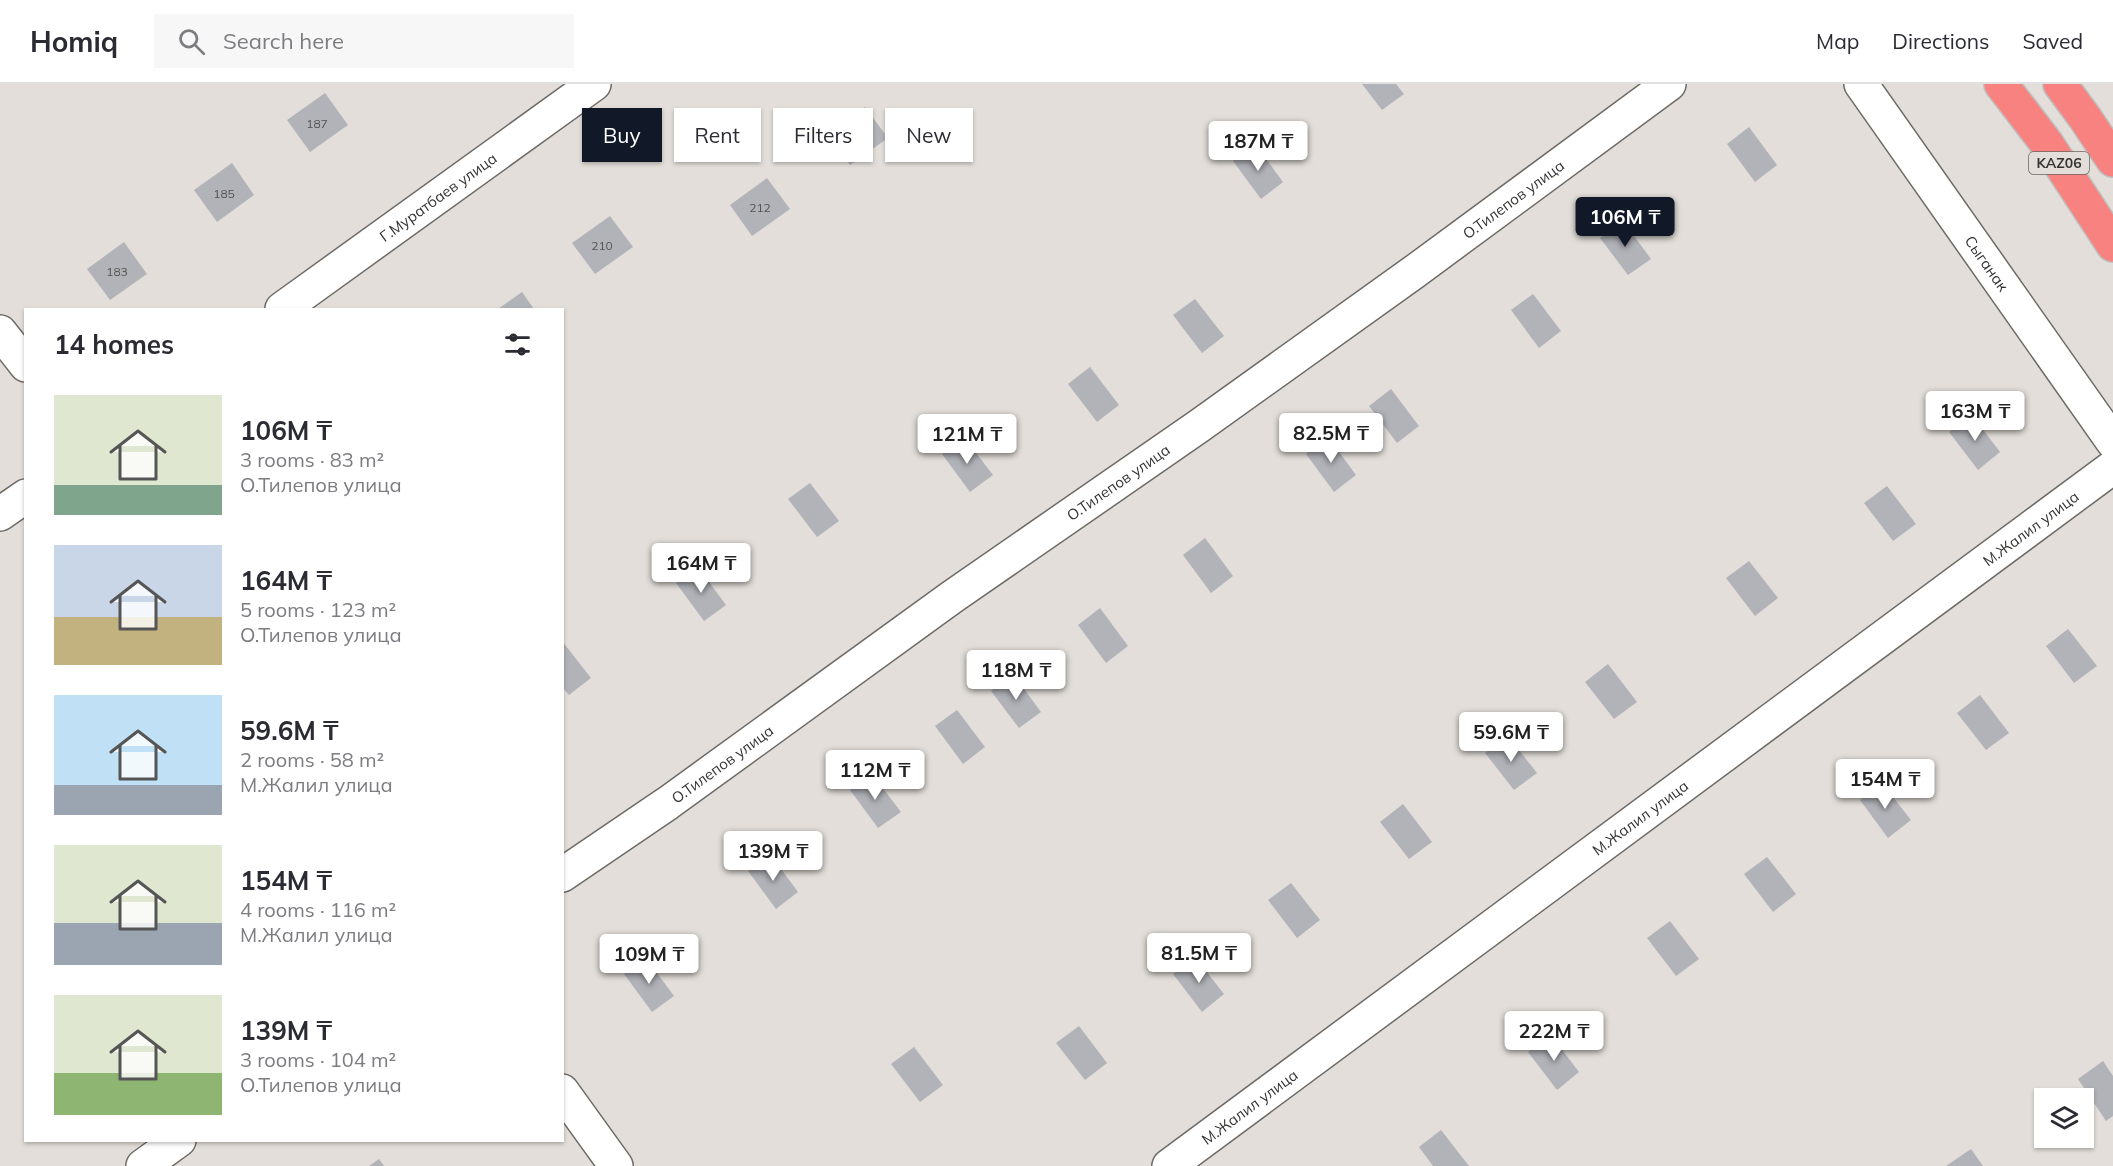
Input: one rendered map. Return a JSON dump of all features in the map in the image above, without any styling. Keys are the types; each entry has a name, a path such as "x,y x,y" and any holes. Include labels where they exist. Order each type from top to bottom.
{"highway":[{"name":"KАZ06","path":"2001,84 2047,144 2113,245"},
{"name":"KАZ06","path":"2060,84 2113,160"}],"street":[{"name":"Г.Муратбаев улица","path":"283,308 594,84"},
{"name":"О.Тилепов улица","path":"564,874 668,803 952,597 1199,426 1414,272 1669,84"},
{"name":"Сыганак","path":"1861,84 2113,442"},
{"path":"0,332 24,362"},
{"name":"М.Жалил улица","path":"1169,1166 2113,467"},
{"path":"0,514 24,497"},
{"path":"564,1094 616,1166"},
{"path":"143,1166 176,1142"}],"building":[{"path":"1362,84 1396,84 1404,94 1382,110"},
{"path":"325,93 348,125 310,152 287,120"},
{"path":"873,118 885,134 885,140 873,149"},
{"path":"1749,127 1777,165 1755,182 1727,144"},
{"path":"1255,144 1283,182 1261,199 1233,161"},
{"path":"232,163 254,195 217,222 194,190"},
{"path":"767,178 790,209 752,236 730,205"},
{"path":"610,216 633,247 595,274 572,243"},
{"path":"1623,221 1651,259 1628,275 1600,238"},
{"path":"124,242 147,274 110,300 87,269"},
{"path":"522,292 533,308 499,308"},
{"path":"1533,294 1561,331 1539,348 1511,310"},
{"path":"1195,299 1224,336 1202,353 1173,315"},
{"path":"1090,367 1119,405 1097,422 1068,384"},
{"path":"1391,389 1419,426 1397,443 1369,406"},
{"path":"1972,415 2000,452 1978,470 1949,432"},
{"path":"964,437 993,475 970,492 942,454"},
{"path":"1328,437 1356,475 1334,492 1306,454"},
{"path":"810,483 839,521 817,537 788,499"},
{"path":"1887,486 1916,524 1893,541 1864,503"},
{"path":"1205,538 1233,576 1211,593 1183,555"},
{"path":"1749,561 1778,598 1755,616 1726,578"},
{"path":"698,567 726,605 704,621 676,583"},
{"path":"1100,608 1128,646 1106,663 1078,625"},
{"path":"2068,629 2097,666 2074,683 2046,646"},
{"path":"564,644 591,678 569,695 564,689"},
{"path":"1608,664 1637,702 1614,719 1585,682"},
{"path":"1013,674 1041,712 1019,728 991,691"},
{"path":"1980,695 2009,733 1986,750 1957,713"},
{"path":"957,710 985,747 963,764 935,726"},
{"path":"1508,736 1537,773 1514,790 1485,753"},
{"path":"872,774 901,812 878,828 850,790"},
{"path":"1882,783 1911,820 1888,838 1860,800"},
{"path":"1403,804 1432,842 1409,859 1380,822"},
{"path":"770,854 798,892 776,909 748,871"},
{"path":"1767,857 1796,894 1773,912 1744,874"},
{"path":"1291,883 1320,920 1297,938 1268,900"},
{"path":"1670,921 1699,959 1676,976 1647,938"},
{"path":"1195,957 1224,994 1202,1012 1173,974"},
{"path":"646,958 674,996 652,1012 624,974"},
{"path":"1079,1026 1107,1063 1085,1080 1056,1043"},
{"path":"1551,1035 1579,1072 1557,1090 1528,1052"},
{"path":"914,1047 943,1085 920,1102 891,1064"},
{"path":"2103,1061 2113,1076 2113,1116 2106,1121 2094,1103 2094,1088 2084,1088 2078,1079"},
{"path":"1441,1130 1469,1166 1433,1166 1419,1147"},
{"path":"1971,1149 1983,1166 1946,1166"},
{"path":"379,1159 384,1166 369,1166"}]}
